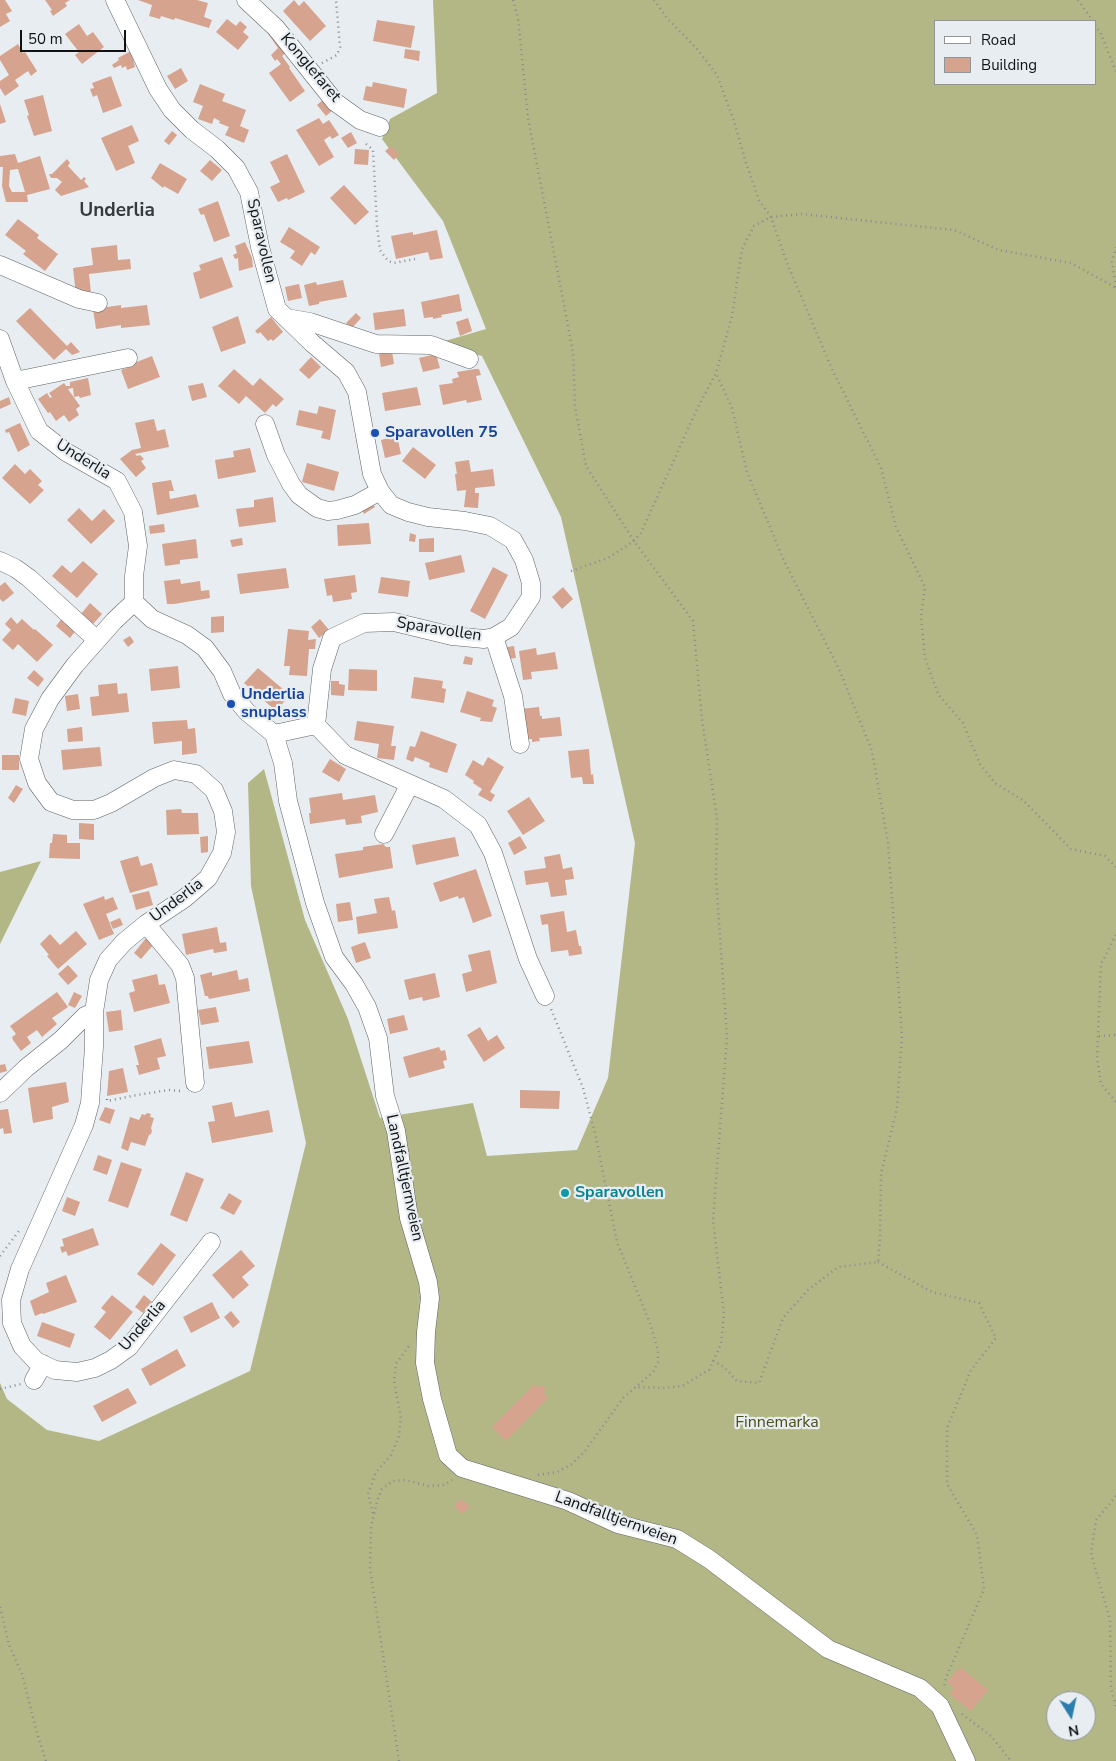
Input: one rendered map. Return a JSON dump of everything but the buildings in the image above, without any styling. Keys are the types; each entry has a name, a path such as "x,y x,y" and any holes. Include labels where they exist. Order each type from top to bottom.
{"street":[{"name":"Sparavollen","path":"115,0 158,89 172,110 236,168 250,192 260,248 277,309 312,343 346,372 350,379 357,392 372,474 380,491 391,505 408,512 428,518 465,521 490,526 513,540 524,560 531,583 531,597 511,627 494,637 484,639 452,636 394,622 364,623 332,638 322,670 316,725"},
{"name":"Konglefaret","path":"246,0 276,28 335,102 360,120 380,127"},
{"path":"0,265 79,299 98,303"},
{"path":"286,318 310,322 376,344 431,345 469,360"},
{"name":"Underlia","path":"0,339 15,381 39,431 66,452 117,481 134,512 138,546 134,576 134,602 97,640 50,699 34,729 29,759 37,783 51,802 73,810 94,810 111,803 154,778 174,770 196,774 214,790 223,811 226,832 222,853 208,878 185,898 146,924 124,942 108,960 99,980 94,1012 94,1072 90,1103 84,1125 20,1269 11,1300 12,1323 22,1346 36,1361 55,1370 76,1372 95,1368 111,1360 129,1347 211,1242"},
{"path":"15,381 128,358"},
{"path":"265,424 276,455 291,484 299,495 317,508 328,512 337,510 355,504 380,491"},
{"path":"0,561 15,568 29,578 97,640"},
{"path":"134,602 152,619 187,635 205,648 222,671 232,694 247,712 274,734 316,725 345,755 444,799 478,825 493,853 528,959 545,996"},
{"path":"494,637 513,696 520,744"},
{"name":"Landfalltjernveien","path":"274,734 282,763 288,801 315,903 327,939 334,957 354,984 367,1007 378,1038 385,1096 396,1131 409,1218 428,1282 430,1298 425,1363 432,1399 448,1455 462,1468 568,1501 618,1524 677,1540 709,1558 828,1649 920,1688 940,1706 966,1761"},
{"path":"384,834 410,784"},
{"path":"146,924 180,965 185,978 195,1083"},
{"path":"0,1093 26,1068 61,1040 85,1016 94,1012"},
{"path":"34,1380 43,1364"}],"path":[{"path":"310,70 338,55 340,47 336,0"},
{"path":"513,0 518,18 528,118 572,352 575,406 586,466 634,541 693,621 702,720 717,818 716,879 727,1038 713,1220 724,1314 721,1344 709,1370 682,1386 664,1388 636,1386"},
{"path":"654,0 667,18 697,49 717,75 759,200 771,216 787,263 832,369 881,468 896,527 925,587 921,616 925,658 938,694 963,723 980,764 995,782 1024,801 1071,849 1105,856 1116,867"},
{"path":"1078,0 1091,20"},
{"path":"1096,26 1116,70"},
{"path":"366,144 373,150 380,250 388,262 394,263 414,259"},
{"path":"571,571 608,558 634,541 641,533 697,409 716,372 732,316 742,249 754,226 771,216 802,214 954,230 999,250 1072,263 1116,288"},
{"path":"1116,247 1112,262 1116,288"},
{"path":"716,372 732,408 747,472 784,561 839,669 872,751 888,843 902,1036 897,1108 881,1174 878,1262"},
{"path":"1116,935 1101,964 1097,1058 1101,1084 1116,1102"},
{"path":"530,1476 557,1472 572,1464 585,1451 623,1398 653,1372 658,1362 658,1351 651,1326 617,1242 595,1133 583,1088 545,996"},
{"path":"1099,1036 1116,1035"},
{"path":"106,1094 107,1101 169,1090 185,1091 195,1083"},
{"path":"713,1361 724,1367 737,1381 759,1383 784,1318 808,1290 838,1266 878,1262 932,1292 979,1303 996,1338 971,1370 947,1428 947,1484 977,1535 984,1590 946,1678 940,1706"},
{"path":"373,1516 368,1494 376,1472 391,1455 399,1436 401,1418 394,1381 396,1364 406,1348 426,1332"},
{"path":"0,1389 34,1380"},
{"path":"400,1761 370,1569 371,1528 376,1501 382,1489 393,1481 405,1480 429,1486 444,1485 455,1478 462,1468"},
{"path":"1116,1496 1096,1520 1092,1553 1110,1620 1111,1689 1116,1707"},
{"path":"0,1607 9,1645 22,1674 46,1761"},
{"path":"962,1714 991,1736 1011,1761"}],"green space":[{"name":"Finnemarka","path":"433,0 1116,0 1116,1761 0,1761 0,1383 7,1399 47,1430 99,1441 250,1371 306,1143 251,886 248,783 264,769 305,920 348,1019 380,1118 473,1103 487,1156 577,1150 608,1078 635,843 561,517 482,356 438,343 486,329 443,221 382,139 390,119 437,93"},
{"path":"41,861 0,944 0,872"}],"place":[{"name":"Sparavollen 75","path":"375,433"},
{"name":"Underlia snuplass","path":"231,704"},
{"name":"Sparavollen","path":"565,1193"}],"district":[{"name":"Underlia","path":"117,211"}]}
